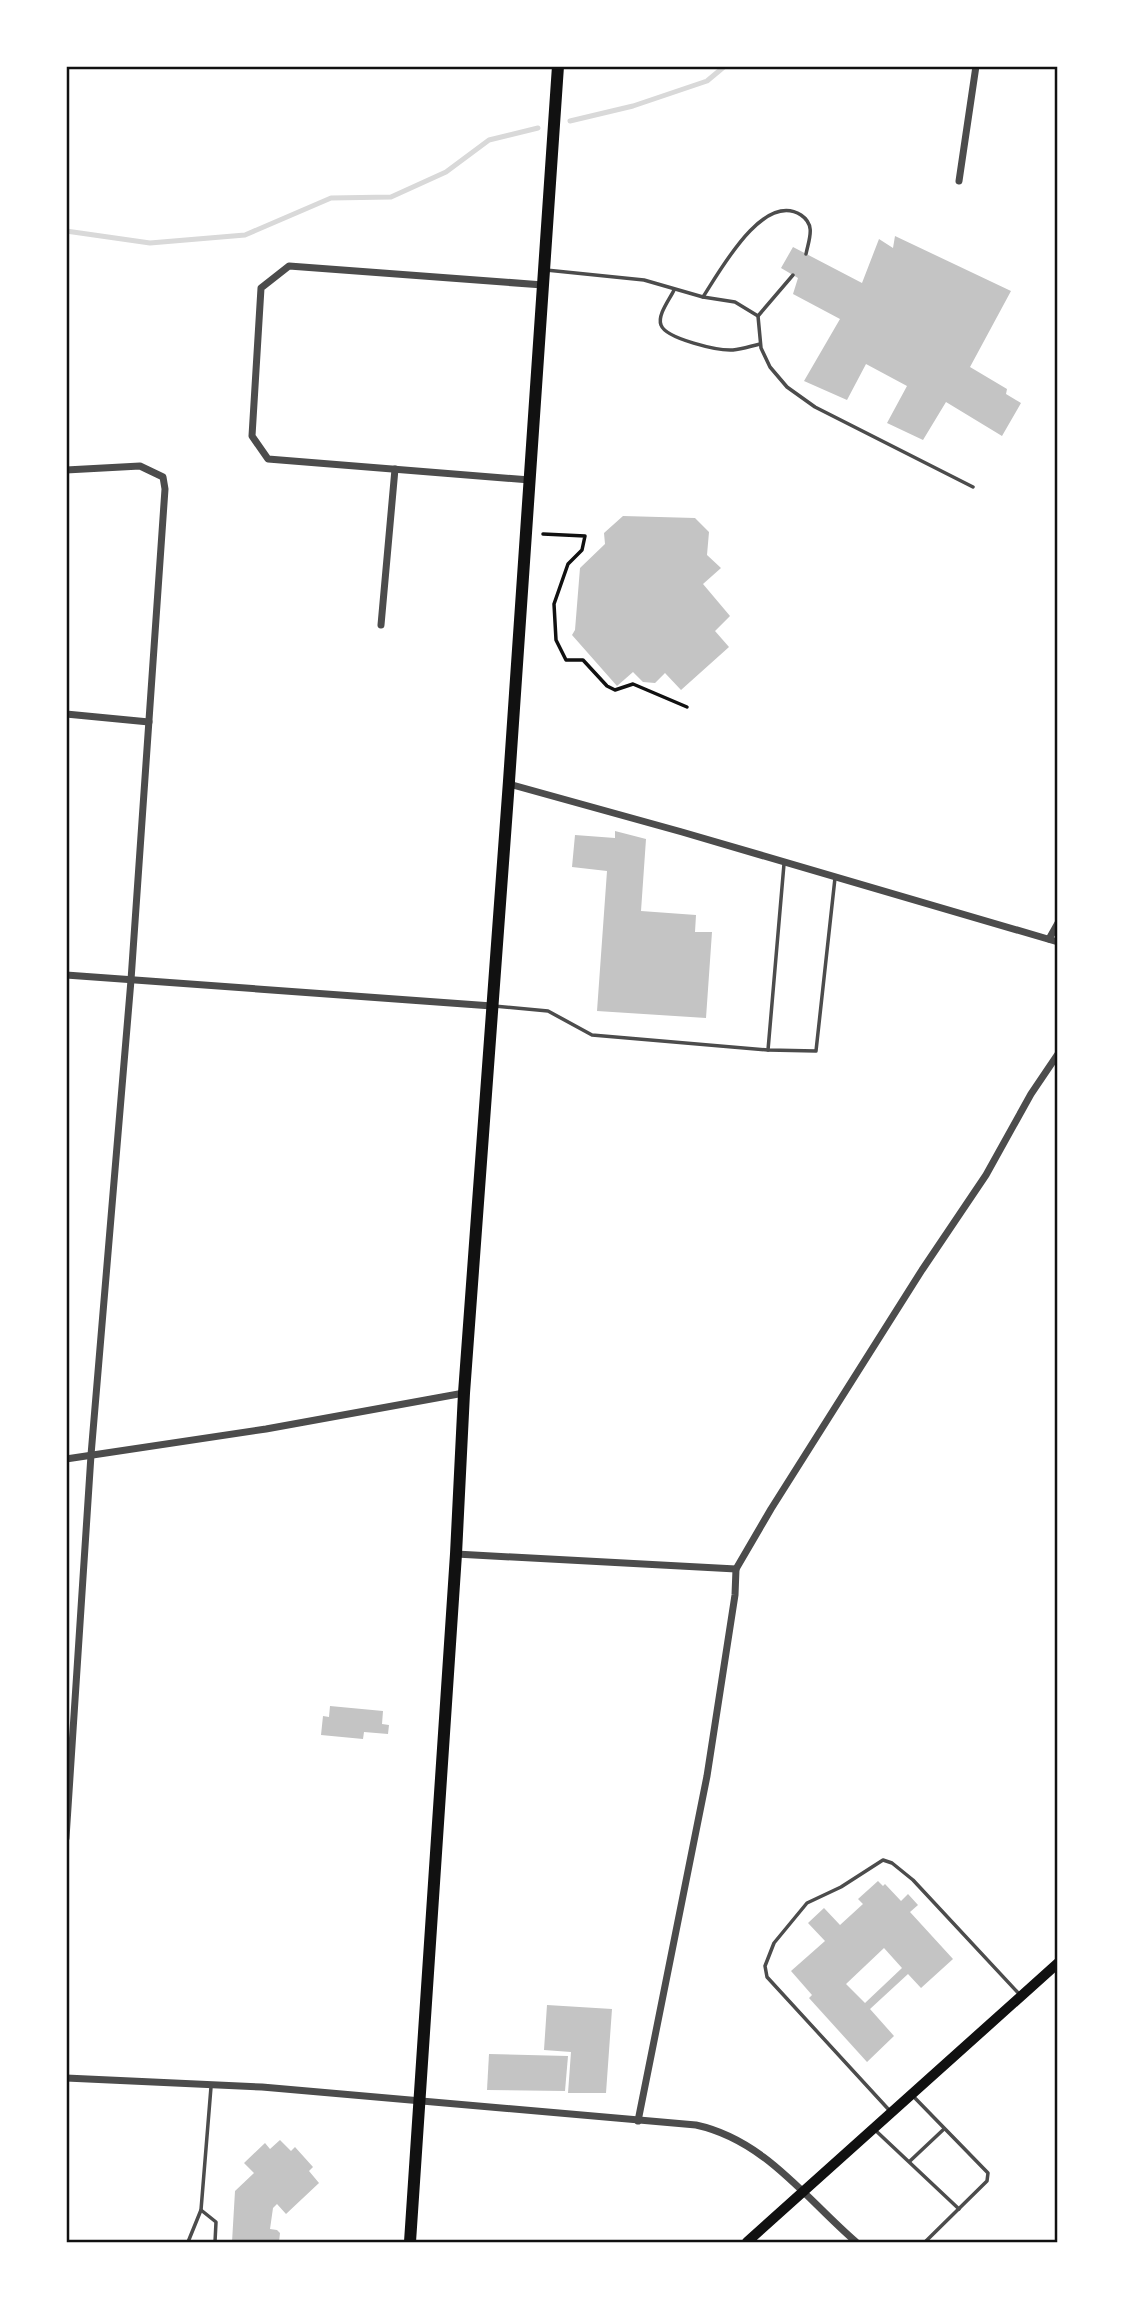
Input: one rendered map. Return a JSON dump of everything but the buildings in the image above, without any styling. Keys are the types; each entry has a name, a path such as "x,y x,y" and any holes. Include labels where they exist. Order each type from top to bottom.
{"main road":[{"path":"410,2242 456,1554 464,1393 558,66"},
{"path":"747,2242 1058,1963"}],"street":[{"path":"958,181 976,66"},
{"path":"530,480 268,459 252,436 261,288 289,266 543,285"},
{"path":"66,470 140,466 163,477 165,489 131,980 91,1455 66,1839"},
{"path":"381,625 394,469"},
{"path":"66,714 149,722"},
{"path":"509,784 1058,942"},
{"path":"1049,939 1058,923"},
{"path":"66,975 492,1006"},
{"path":"638,2121 707,1776 735,1595 736,1569 922,1270 986,1175 1031,1094 1058,1054"},
{"path":"66,1459 266,1429 464,1393"},
{"path":"456,1554 736,1569"},
{"path":"66,2078 262,2087 696,2125 717,2130 763,2157 805,2192 856,2242"}],"lane":[{"path":"704,297 737,244 774,212 789,209 808,220 812,229 806,254"},
{"path":"544,270 644,280 674,290 735,302 758,316"},
{"path":"793,275 758,316 761,343 770,367 787,387 815,407 973,487"},
{"path":"674,290 660,317 661,325 666,331 707,348 733,350 761,343"},
{"path":"768,1050 784,862"},
{"path":"492,1006 548,1011 592,1035 768,1050 816,1051 836,877"},
{"path":"892,2113 767,1977 765,1966 774,1943 807,1903 841,1887 883,1860 892,1863 913,1880 1021,1996"},
{"path":"188,2242 201,2210 211,2085"},
{"path":"912,2095 988,2173 988,2181 925,2242"},
{"path":"874,2129 959,2209"},
{"path":"910,2161 944,2129"},
{"path":"201,2210 216,2222 215,2242"}],"path":[{"path":"543,534 585,536 582,550 568,564 554,604 556,640 566,660 583,660 607,686 615,690 633,684 687,707"}],"waterway":[{"path":"570,121 633,106 707,81 725,66"},
{"path":"66,231 150,243 245,235 331,198 391,197 446,172 489,140 538,128"}]}
